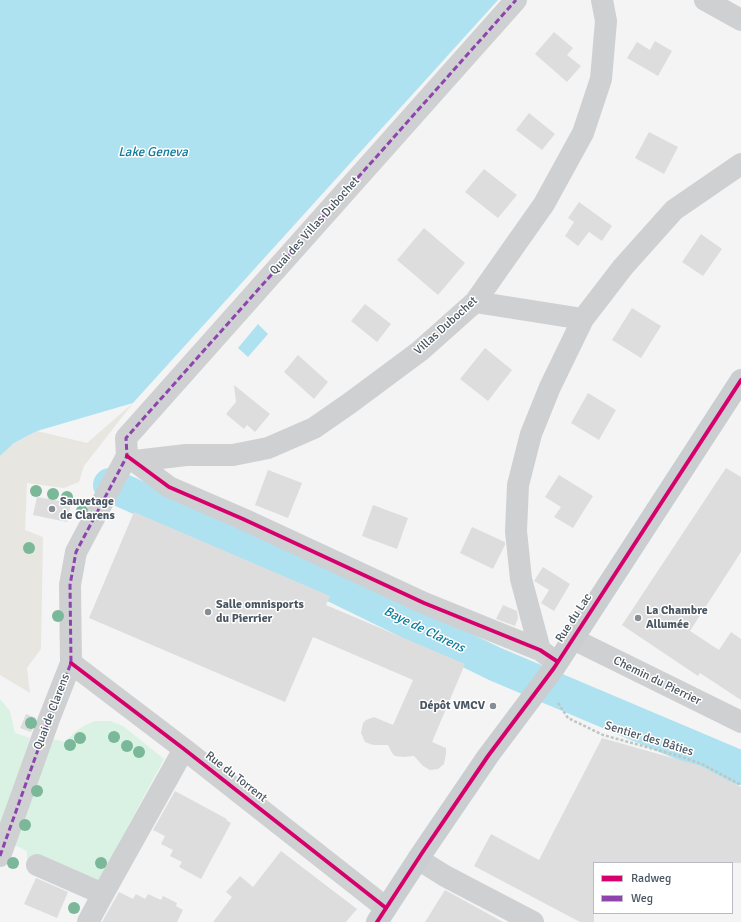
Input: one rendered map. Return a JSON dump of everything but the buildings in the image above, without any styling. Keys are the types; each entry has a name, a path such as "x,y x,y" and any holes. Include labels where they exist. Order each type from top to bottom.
{"main road":[{"name":"Rue du Lac","path":"382,915 488,756 536,693 551,660 572,639 741,380"}],"street":[{"name":"Quai des Villas Dubochet","path":"129,460 126,438 516,0"},
{"name":"Villas Dubochet","path":"129,460 180,455 233,455 268,448 314,428 350,404 420,351 475,302 544,204 583,133 601,79 606,21 602,0"},
{"path":"705,0 741,20"},
{"path":"551,660 522,579 516,532 518,485 531,434 550,387 583,319 623,267 674,210 741,164"},
{"path":"475,302 583,319"},
{"name":"Quai de Clarens","path":"0,856 49,719 71,663 70,585 76,552 105,498 129,460"},
{"path":"129,460 169,487 243,519 551,660"},
{"name":"Chemin du Pierrier","path":"572,639 741,722"},
{"name":"Rue du Torrent","path":"71,663 184,749 382,915"},
{"path":"88,922 102,894 184,749"},
{"path":"418,859 445,876 533,922"},
{"path":"37,865 102,894"}],"green space":[{"path":"0,699 10,711 15,733 30,738 0,826"},
{"path":"95,721 110,721 123,726 164,759 98,882 27,861 27,851 12,844 53,739 65,742 79,729"}],"sand":[{"path":"133,403 84,466 79,482 64,488 27,483 25,530 43,537 41,649 27,668 30,693 0,675 0,456 14,443 37,431 87,443"}],"water":[{"name":"Lake Geneva","path":"0,0 498,0 133,403 37,431 14,443 0,456"},
{"path":"258,324 268,334 248,357 238,348"}],"waterway":[{"name":"Baye de Clarens","path":"110,485 327,582 495,664 741,768"}],"marked path":[{"path":"0,856 49,719 71,663 70,585 76,552 127,456 126,438 516,0"}],"cycle path":[{"path":"377,922 488,756 554,668 741,380"},
{"path":"127,456 169,487 243,519 424,603 540,650 558,662"},
{"path":"71,663 184,749 386,908"}],"place":[{"name":"Sauvetage de Clarens","path":"52,509"},
{"name":"Salle omnisports du Pierrier","path":"208,612"},
{"name":"La Chambre Allumée","path":"638,618"},
{"name":"Dépôt VMCV","path":"493,706"}]}
